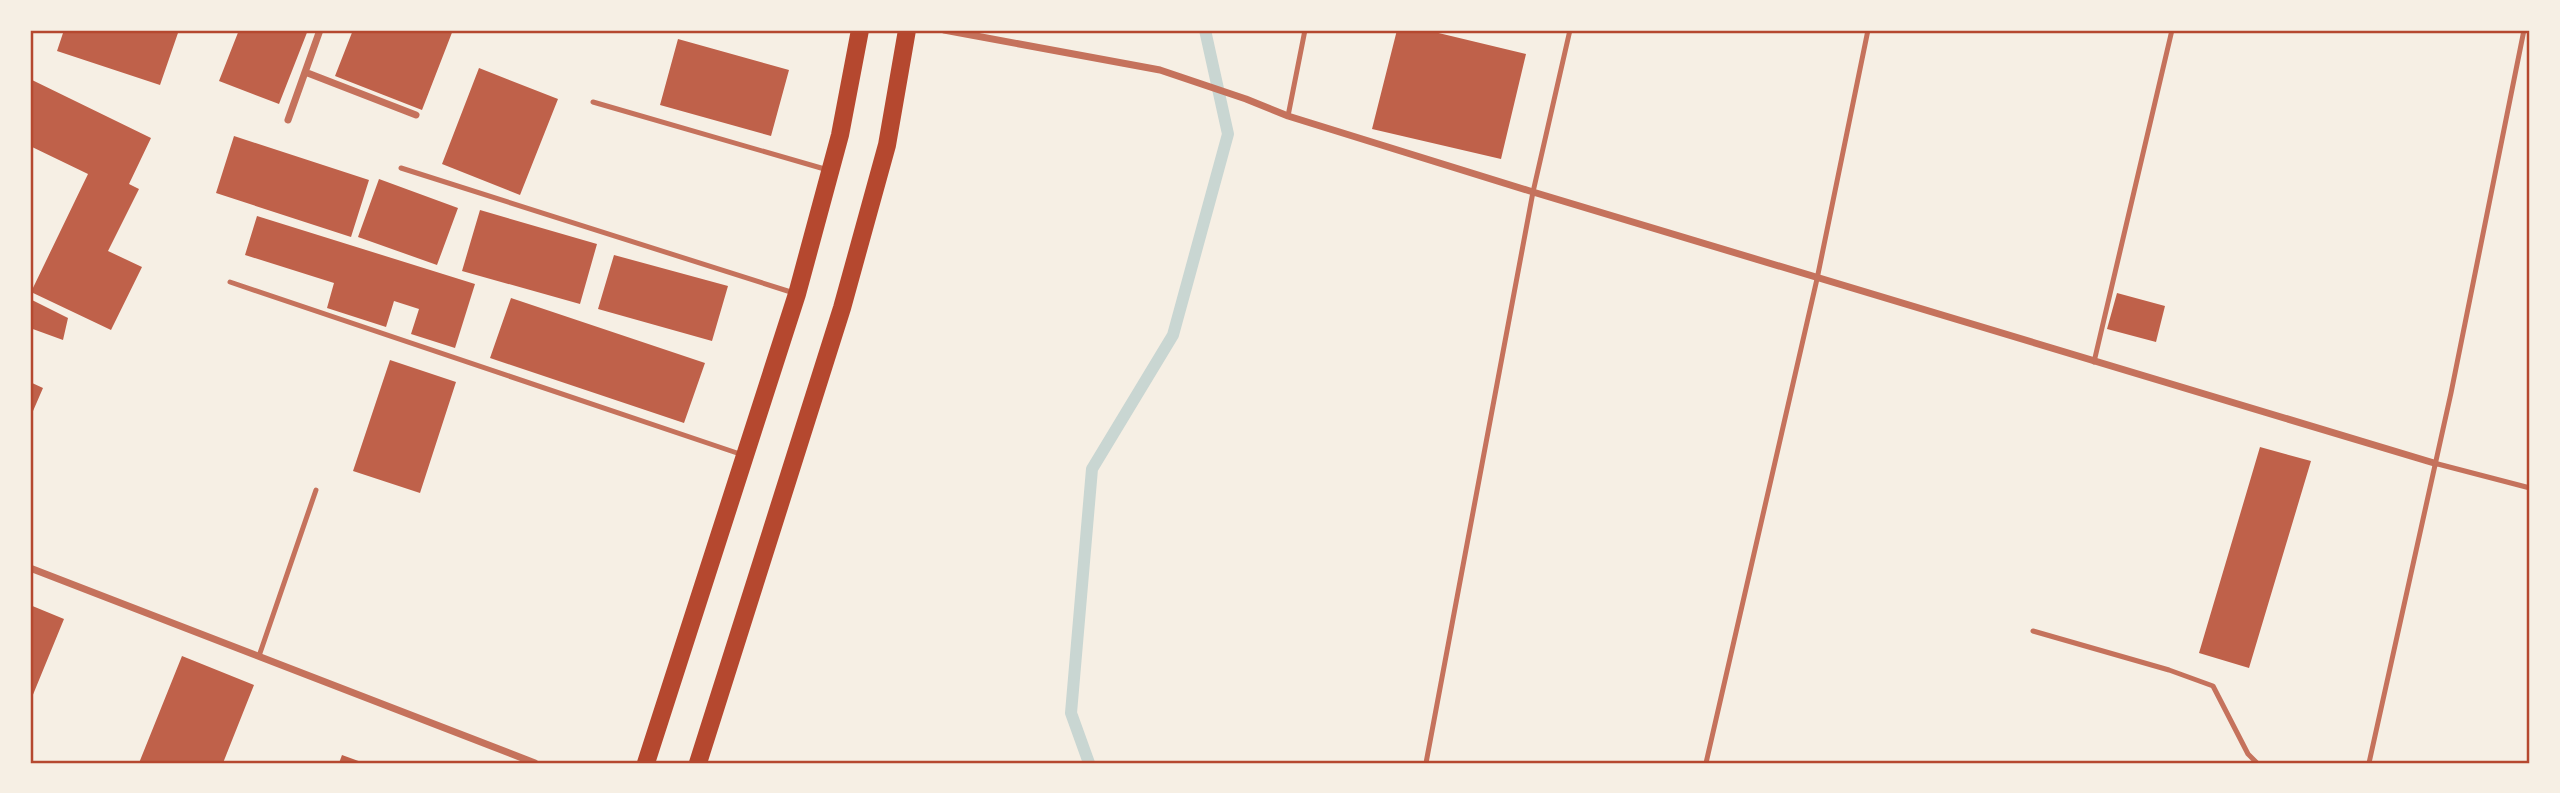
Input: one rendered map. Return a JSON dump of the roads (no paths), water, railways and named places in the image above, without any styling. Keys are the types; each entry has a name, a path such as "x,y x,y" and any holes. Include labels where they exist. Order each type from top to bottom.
{"main road":[{"path":"646,763 797,294 840,135 860,30"},
{"path":"698,763 842,308 887,145 907,30"}],"street":[{"path":"288,120 320,30"},
{"path":"944,30 1160,70 1288,116 1533,192 2434,463"},
{"path":"305,72 416,114"},
{"path":"30,568 536,763"}],"lane":[{"path":"1288,116 1305,30"},
{"path":"1426,763 1533,192 1570,30"},
{"path":"1706,763 1817,279 1868,30"},
{"path":"2094,362 2172,30"},
{"path":"2369,763 2451,393 2524,30"},
{"path":"593,102 831,170"},
{"path":"401,168 797,294"},
{"path":"230,282 746,456"},
{"path":"2434,463 2530,488"},
{"path":"259,656 316,491"},
{"path":"2033,631 2169,670 2213,686 2248,754 2257,763"}],"waterway":[{"path":"1089,763 1071,713 1092,469 1173,335 1228,134 1205,30"}]}
